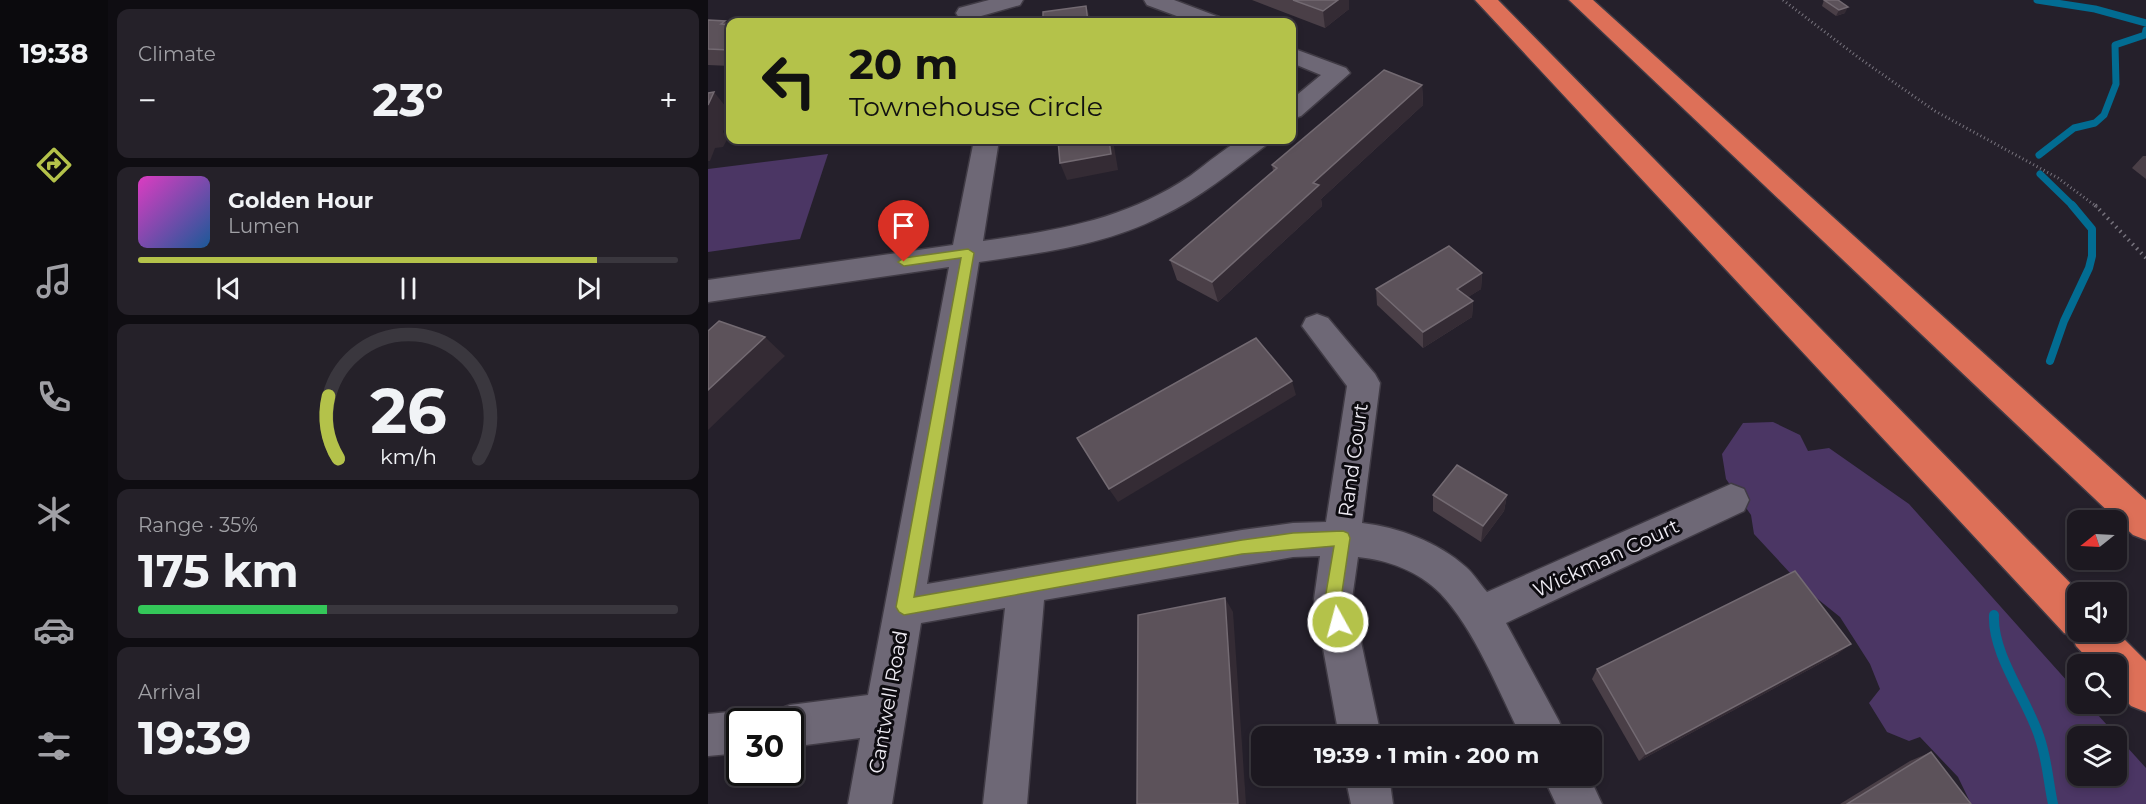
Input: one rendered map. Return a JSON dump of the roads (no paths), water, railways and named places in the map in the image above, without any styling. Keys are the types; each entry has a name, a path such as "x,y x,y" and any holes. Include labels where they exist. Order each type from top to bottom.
{"highway":[{"path":"1486,0 2067,607"},
{"path":"1580,0 2146,523"},
{"path":"2099,642 2146,691"}],"street":[{"path":"966,12 1012,0"},
{"path":"1155,0 1201,18"},
{"path":"1296,57 1338,74 1296,108"},
{"name":"Cantwell Road","path":"870,804 985,144"},
{"path":"708,291 968,253 1090,232 1133,219 1201,183 1251,144"},
{"name":"Rand Court","path":"1317,326 1364,383 1333,599 1358,726"},
{"name":"Wickman Court","path":"1480,615 1731,500"},
{"path":"904,607 1293,540 1343,538 1386,543 1425,560 1453,580 1480,615 1539,726"},
{"path":"1005,804 1026,587"},
{"path":"804,724 886,714"},
{"path":"708,735 726,733"},
{"path":"1570,786 1580,804"}],"waterway":[{"path":"2037,0 2095,9 2146,23"},
{"path":"2039,155 2074,128 2095,123 2104,115 2116,84 2115,45 2145,35 2146,30"},
{"path":"2040,174 2072,205"},
{"path":"2050,361 2064,321 2089,268 2092,256 2092,229 2072,205"},
{"path":"1994,615 1998,645 2042,744 2053,804"}]}
